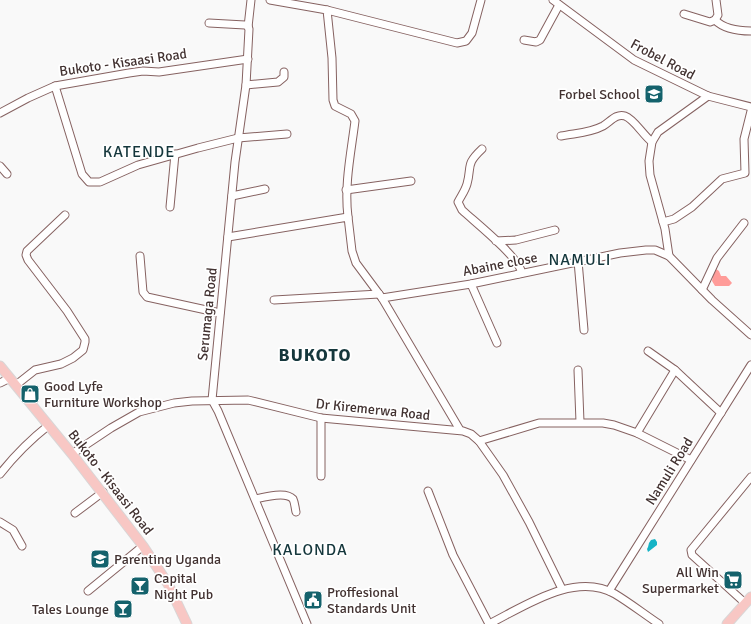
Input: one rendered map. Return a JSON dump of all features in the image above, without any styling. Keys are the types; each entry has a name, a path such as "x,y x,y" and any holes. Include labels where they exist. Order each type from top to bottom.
{"main road":[{"name":"Bukoto - Kisaasi Road","path":"0,366 6,381 49,425 144,546 168,584 187,624"},
{"path":"727,624 746,602"}],"street":[{"name":"Serumaga Road","path":"212,400 238,138 246,85 248,27 251,0"},
{"path":"270,0 327,10 457,43 466,41 472,33 481,0"},
{"path":"684,14 710,22 715,20 718,15 716,0"},
{"path":"524,40 536,42 540,40 556,2"},
{"name":"Frobel Road","path":"556,2 634,60 708,96 751,107"},
{"path":"327,10 332,58 333,100 335,106 351,114 355,121 346,190 352,256 358,267 380,296 460,430 471,434 479,441 496,465 518,500 562,589"},
{"path":"715,20 720,26 742,31 751,31"},
{"path":"210,23 245,25 248,27"},
{"name":"Bukoto - Kisaasi Road","path":"0,113 55,86 143,71 159,72 248,59"},
{"path":"246,85 278,82 284,77 284,72"},
{"path":"55,86 82,174 89,182 100,182 138,165 238,138 287,134"},
{"path":"708,96 658,132 652,142 649,161 650,175 664,226 669,256 702,290 751,334"},
{"path":"751,110 744,139 745,173 751,178"},
{"path":"561,136 592,131 605,124 612,118 624,115 629,118 652,142"},
{"path":"274,300 380,296 522,273 517,262 462,210 458,202 466,186 471,162 482,149"},
{"path":"170,207 175,154"},
{"path":"0,166 7,174"},
{"path":"664,226 692,207 720,180 745,173"},
{"path":"346,190 411,181"},
{"path":"232,196 264,188"},
{"path":"6,381 35,370 67,362 80,353 84,346 85,339 77,326 28,260 26,255 27,251 65,215"},
{"path":"228,237 348,218"},
{"path":"702,290 714,263 744,223"},
{"path":"496,241 516,240 555,230"},
{"name":"Abaine close","path":"380,296 471,284 578,261 646,250 657,250 669,256"},
{"path":"140,256 143,292 147,297 220,313"},
{"path":"578,261 584,330"},
{"path":"471,284 497,343"},
{"path":"648,350 675,370 721,413"},
{"name":"Namuli Road","path":"609,592 751,365"},
{"path":"578,370 580,422"},
{"path":"637,433 675,370"},
{"path":"212,400 256,499 307,624"},
{"name":"Dr Kiremerwa Road","path":"72,454 111,428 139,412 174,403 212,400 252,401 321,418 460,430"},
{"path":"321,418 321,476"},
{"path":"479,441 539,423 580,422 609,424 637,433 691,460"},
{"path":"0,474 27,443 49,425"},
{"path":"746,602 692,555 691,550 751,478"},
{"path":"428,491 453,555 489,624 562,589 586,588 603,589 616,594 659,624"},
{"path":"75,513 103,492"},
{"path":"256,499 282,495 288,496 293,500 296,512"},
{"path":"0,522 13,530 22,546"},
{"path":"88,591 144,546"}],"shaded area":[{"path":"716,269 719,271 721,276 726,276 732,283 729,286 715,286 712,281"}],"water":[{"path":"655,539 657,545 648,552 647,549 649,543 651,540"}],"place":[{"name":"Forbel School","path":"654,94"},
{"name":"Good Lyfe Furniture Workshop","path":"30,394"},
{"name":"Parenting Uganda","path":"100,559"},
{"name":"All Win Supermarket","path":"733,580"},
{"name":"Capital Night Pub","path":"140,586"},
{"name":"Proffesional Standards Unit","path":"313,600"},
{"name":"Tales Lounge","path":"123,609"}],"district":[{"name":"KATENDE","path":"139,151"},
{"name":"NAMULI","path":"580,259"},
{"name":"BUKOTO","path":"315,355"},
{"name":"KALONDA","path":"310,549"}]}
